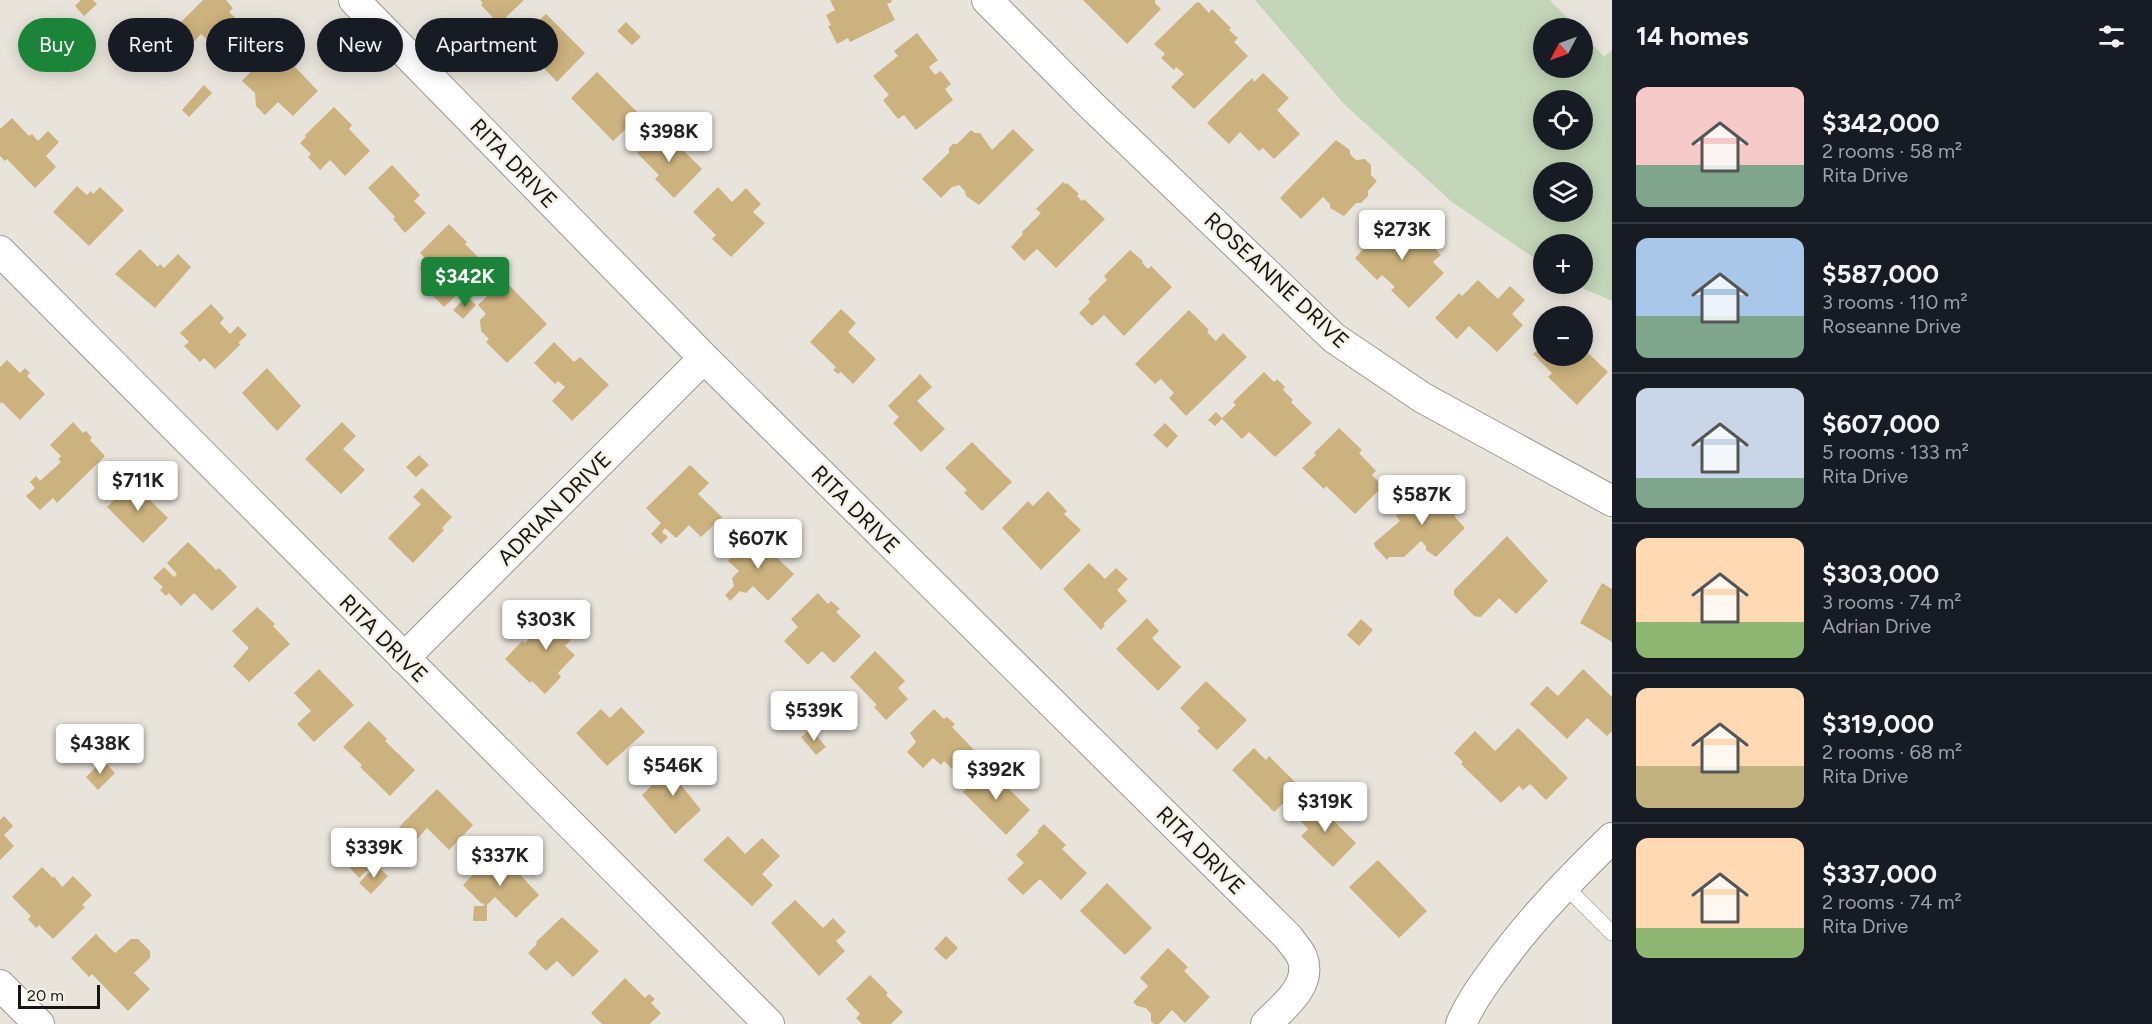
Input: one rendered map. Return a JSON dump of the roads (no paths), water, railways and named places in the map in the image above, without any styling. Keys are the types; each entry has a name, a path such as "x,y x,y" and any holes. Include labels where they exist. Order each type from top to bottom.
{"street":[{"name":"RITA DRIVE","path":"354,0 704,358 1288,937 1302,957 1304,978 1293,997 1266,1024"},
{"name":"ROSEANNE DRIVE","path":"987,0 1092,105 1335,338 1423,398 1612,501"},
{"name":"RITA DRIVE","path":"0,251 769,1024"},
{"name":"ADRIAN DRIVE","path":"404,658 704,358"},
{"path":"1461,1024 1469,1006 1516,938 1564,885 1612,838"},
{"path":"0,985 39,1024"}],"lane":[{"path":"1564,885 1612,933"}]}
